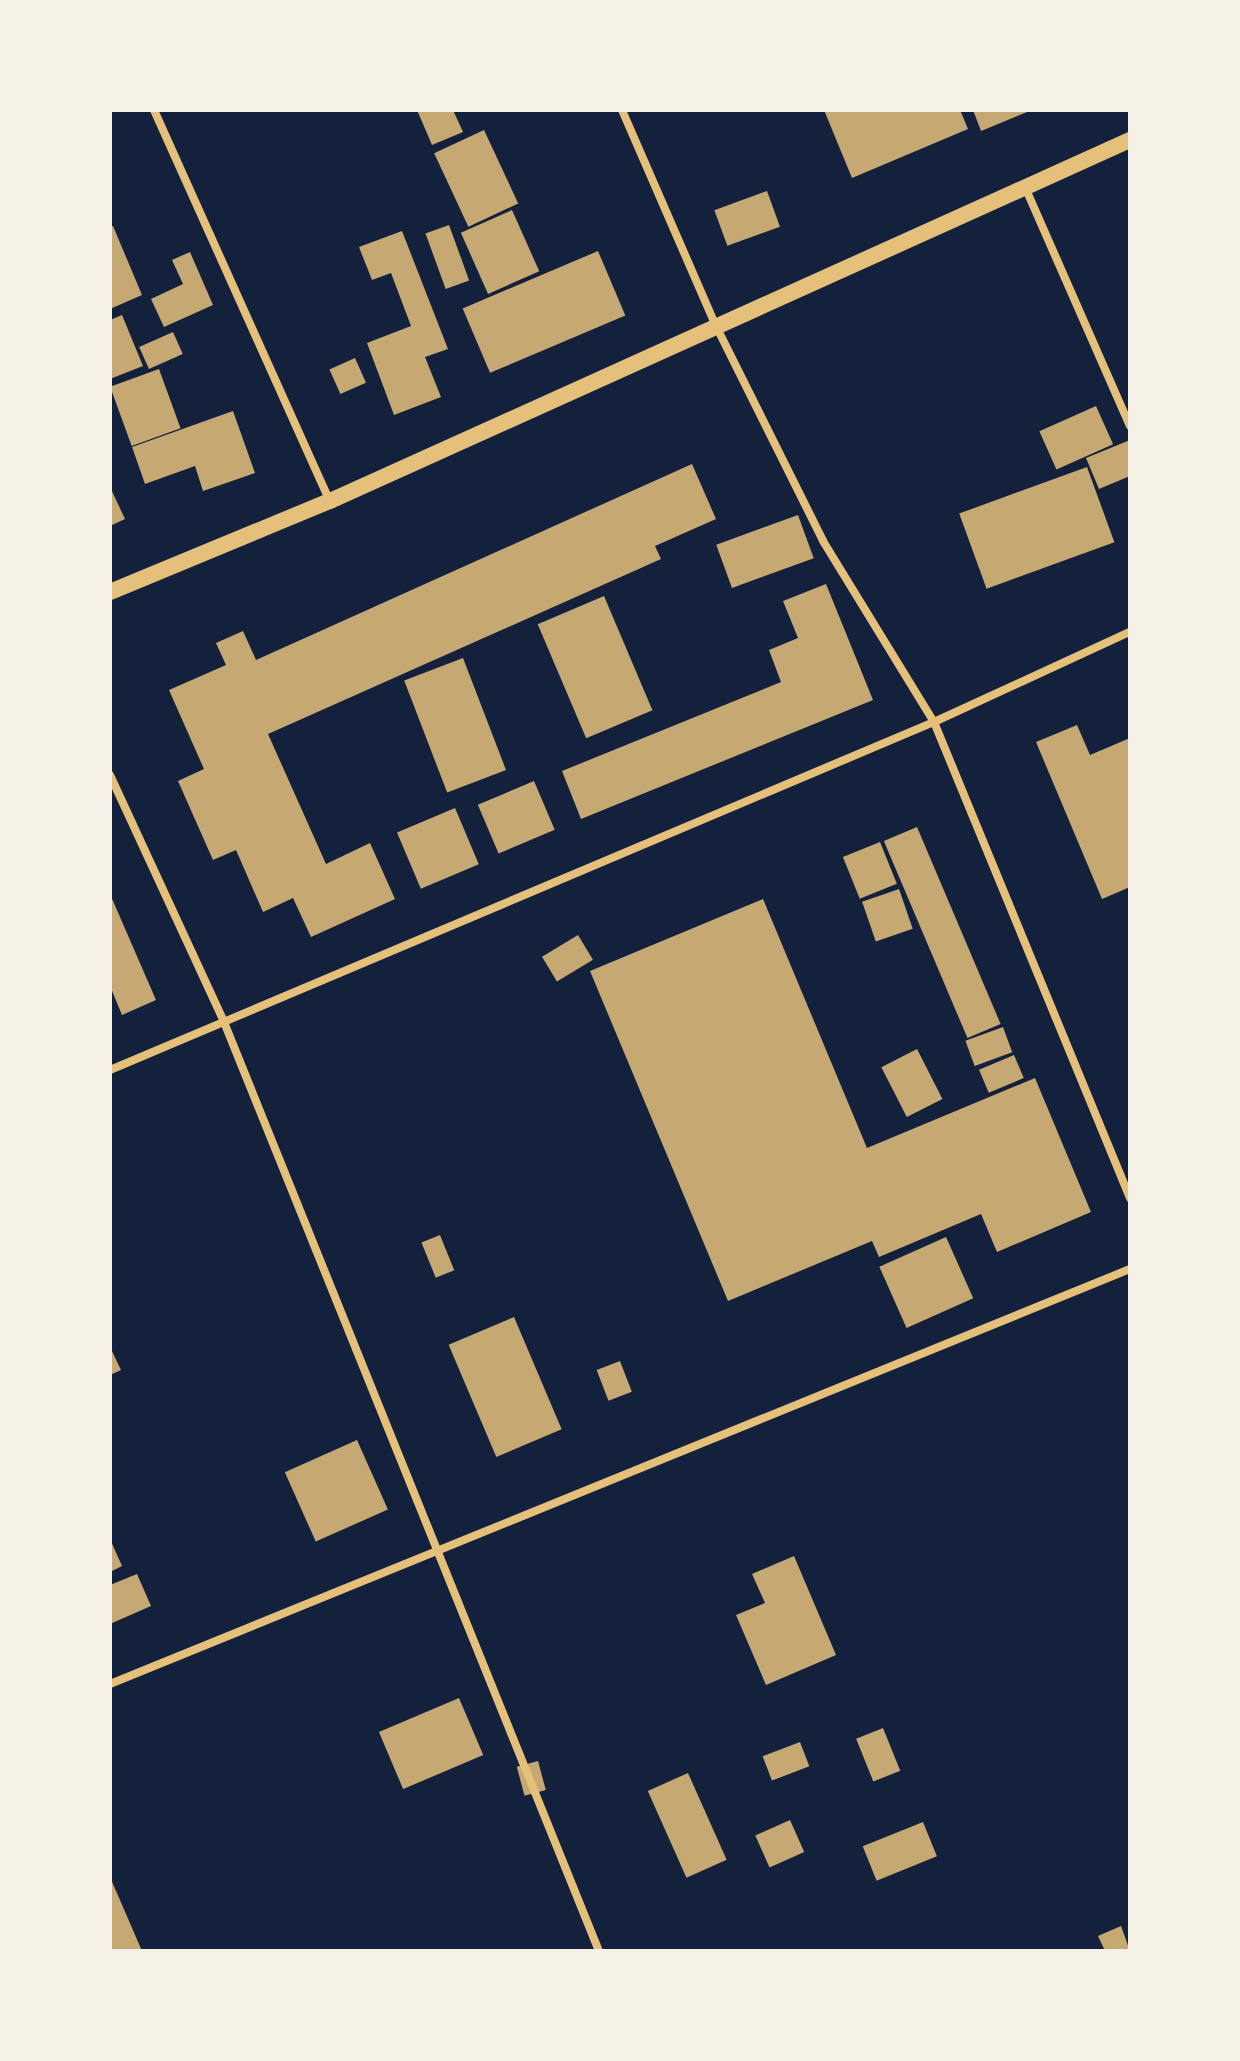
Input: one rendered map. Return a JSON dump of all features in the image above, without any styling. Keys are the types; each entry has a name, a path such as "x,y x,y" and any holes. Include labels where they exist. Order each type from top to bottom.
{"main road":[{"path":"110,592 330,501 1130,140"}],"street":[{"path":"154,110 330,501"},
{"path":"622,110 717,328 823,541 934,722 1130,1198"},
{"path":"1025,187 1130,426"},
{"path":"110,1070 934,722 1130,632"},
{"path":"110,775 224,1022 434,1552 599,1951"},
{"path":"110,1684 1130,1269"}],"building":[{"path":"417,110 453,110 463,132 432,145"},
{"path":"824,110 960,110 968,129 852,178"},
{"path":"973,110 1032,110 981,131"},
{"path":"484,130 518,203 468,227 434,153"},
{"path":"767,191 780,227 727,246 714,210"},
{"path":"512,210 539,271 488,294 461,233"},
{"path":"449,225 469,280 446,289 426,234"},
{"path":"113,226 142,295 110,309 110,228"},
{"path":"402,231 448,349 425,357 441,397 394,415 367,343 411,326 391,273 372,280 359,247"},
{"path":"598,251 625,315 490,373 463,308"},
{"path":"190,252 213,305 164,327 151,299 183,284 172,260"},
{"path":"122,315 143,366 110,379 110,320"},
{"path":"173,332 183,354 149,369 139,347"},
{"path":"355,358 366,383 340,394 329,369"},
{"path":"159,369 181,428 132,446 110,387"},
{"path":"1096,406 1113,444 1056,470 1039,431"},
{"path":"233,411 255,473 203,491 195,466 145,484 132,447"},
{"path":"1130,440 1130,476 1099,489 1086,458"},
{"path":"692,464 716,519 655,546 661,559 268,734 326,864 370,843 395,899 311,937 293,898 263,912 236,850 213,860 178,781 204,769 169,690 226,665 216,643 243,631 256,660"},
{"path":"1087,467 1114,542 987,589 959,514"},
{"path":"110,487 125,519 110,526"},
{"path":"798,515 814,558 732,588 716,545"},
{"path":"826,584 873,700 581,819 562,771 781,682 769,650 798,638 783,601"},
{"path":"604,596 652,710 586,738 538,624"},
{"path":"463,658 506,770 447,793 404,681"},
{"path":"1077,725 1090,755 1130,738 1130,887 1102,899 1036,742"},
{"path":"534,781 555,830 499,854 478,805"},
{"path":"455,808 479,864 421,889 397,833"},
{"path":"917,827 1001,1024 967,1038 884,841"},
{"path":"880,842 897,884 860,899 843,857"},
{"path":"899,889 913,929 876,941 862,902"},
{"path":"110,894 156,1000 122,1015 110,986"},
{"path":"763,899 867,1148 1035,1078 1091,1212 997,1252 981,1214 879,1257 872,1241 728,1301 590,971"},
{"path":"578,935 593,960 557,981 542,957"},
{"path":"1003,1027 1012,1052 975,1066 965,1041"},
{"path":"917,1049 942,1099 907,1117 881,1067"},
{"path":"1014,1055 1024,1078 989,1093 979,1070"},
{"path":"440,1235 454,1270 436,1278 421,1242"},
{"path":"946,1237 973,1298 907,1328 879,1267"},
{"path":"514,1317 562,1429 496,1457 449,1345"},
{"path":"110,1347 121,1370 110,1375"},
{"path":"620,1361 632,1392 608,1401 597,1370"},
{"path":"357,1440 388,1509 316,1542 285,1472"},
{"path":"110,1539 122,1566 110,1572"},
{"path":"794,1556 836,1655 766,1685 736,1615 765,1603 752,1574"},
{"path":"137,1574 151,1606 110,1624 110,1585"},
{"path":"459,1698 483,1755 403,1789 379,1732"},
{"path":"883,1728 900,1771 873,1782 856,1739"},
{"path":"800,1742 809,1766 772,1781 763,1756"},
{"path":"538,1761 546,1790 525,1796 517,1767"},
{"path":"688,1773 727,1860 686,1878 648,1791"},
{"path":"790,1820 804,1852 770,1867 755,1835"},
{"path":"923,1822 937,1856 877,1881 863,1846"},
{"path":"110,1877 142,1951 110,1951"},
{"path":"1121,1926 1130,1951 1105,1951 1098,1936"}]}
